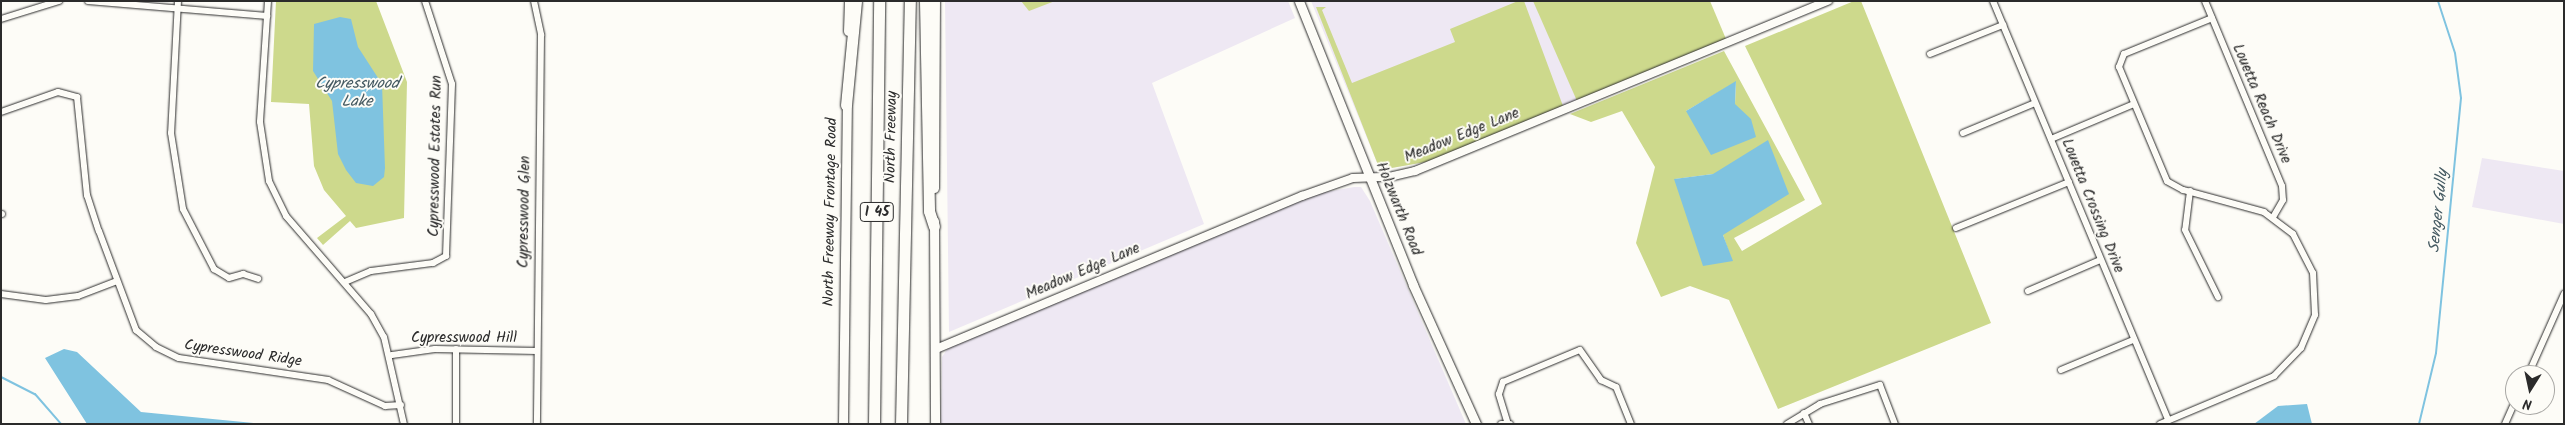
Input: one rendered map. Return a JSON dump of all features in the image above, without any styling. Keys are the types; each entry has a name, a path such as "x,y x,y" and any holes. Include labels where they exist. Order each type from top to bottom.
{"highway":[{"path":"846,105 856,1"},
{"name":"North Freeway","path":"874,424 879,1"},
{"name":"North Freeway","path":"901,424 910,1"},
{"path":"925,1 929,211 934,226"}],"main road":[{"name":"North Freeway Frontage Road","path":"843,424 846,105 849,1"},
{"path":"935,1 935,424"},
{"name":"Holzwarth Road","path":"1299,1 1371,178 1476,424"}],"street":[{"path":"1,19 58,1"},
{"path":"88,1 178,5 267,16"},
{"path":"268,1 260,122 266,174 286,216 371,314 392,355 404,424"},
{"name":"Cypresswood Estates Run","path":"345,282 371,271 432,263 446,256 452,84 425,1"},
{"name":"Cypresswood Glen","path":"534,1 541,35 537,424"},
{"name":"Meadow Edge Lane","path":"936,349 1302,196 1353,178 1371,178 1415,171 1828,1"},
{"name":"Louetta Crossing Drive","path":"1993,1 2168,420"},
{"name":"Louetta Reach Drive","path":"2204,1 2282,186 2283,200 2273,216"},
{"path":"178,5 171,134 183,209 214,269 229,278 243,274 258,279"},
{"path":"2160,424 2274,376 2306,338 2316,306 2313,273 2302,246 2273,216 2190,191 2162,176 2134,104 2119,58 2212,18"},
{"path":"1930,54 2002,24"},
{"name":"Cypresswood Ridge","path":"1,112 58,92 77,97 87,195 115,282 136,330 156,347 179,358 328,380 385,406 401,405"},
{"path":"1963,133 2035,103"},
{"path":"2051,139 2134,104"},
{"path":"1956,228 2069,182"},
{"path":"2190,191 2185,230 2218,297"},
{"path":"2028,291 2100,260"},
{"path":"1,294 46,300 78,296 115,282"},
{"path":"2532,365 2564,294"},
{"path":"2061,370 2133,340"},
{"path":"456,349 456,424"},
{"name":"Cypresswood Hill","path":"392,355 456,349 537,352"},
{"path":"1506,423 1499,394 1503,382 1580,350 1601,380 1616,387 1631,424"},
{"path":"1787,424 1804,413 1880,385 1896,424"},
{"path":"1804,413 1809,424"}],"shaded area":[{"path":"945,1 1288,1 1295,18 1152,83 1204,224 949,332"},
{"path":"1311,1 1576,1 1612,87 1425,162 1385,169 1378,165"},
{"path":"2482,158 2564,171 2564,224 2472,207"},
{"path":"1361,187 1370,201 1466,424 941,424 942,357 948,348 1314,194"}],"green space":[{"path":"276,1 376,1 407,82 404,218 356,228 350,221 323,245 317,238 346,216 324,190 314,166 309,104 271,102"},
{"path":"1021,1 1055,1 1029,11"},
{"path":"1518,1 1524,1 1563,106 1431,161 1386,169 1378,165 1316,7 1326,7 1322,10 1352,83 1455,42 1450,29"},
{"path":"1533,1 1710,1 1726,39 1577,101"},
{"path":"1854,1 1861,1 1991,323 1778,409 1729,300 1690,286 1661,297 1636,243 1655,167 1622,111 1591,122 1570,114 1724,51 1805,200 1734,238 1742,251 1822,204 1745,46","holes":["1736,82 1735,104 1686,111","1713,174 1723,235 1732,261 1675,179"]}],"water":[{"name":"Cypresswood Lake","path":"340,17 351,19 358,47 382,84 385,168 384,177 373,186 356,183 346,170 338,154 332,101 313,71 314,24"},
{"path":"1736,81 1735,104 1751,119 1756,137 1711,155 1686,111"},
{"path":"1768,140 1789,194 1723,235 1733,261 1703,266 1674,179 1713,174"},
{"path":"64,349 77,352 141,412 264,424 87,424 45,358"},
{"path":"2307,404 2312,424 2254,424 2278,406"}],"waterway":[{"name":"Senger Gully","path":"2419,424 2436,353 2461,98 2455,53 2438,1"},
{"path":"1,377 35,394 61,424"}]}
